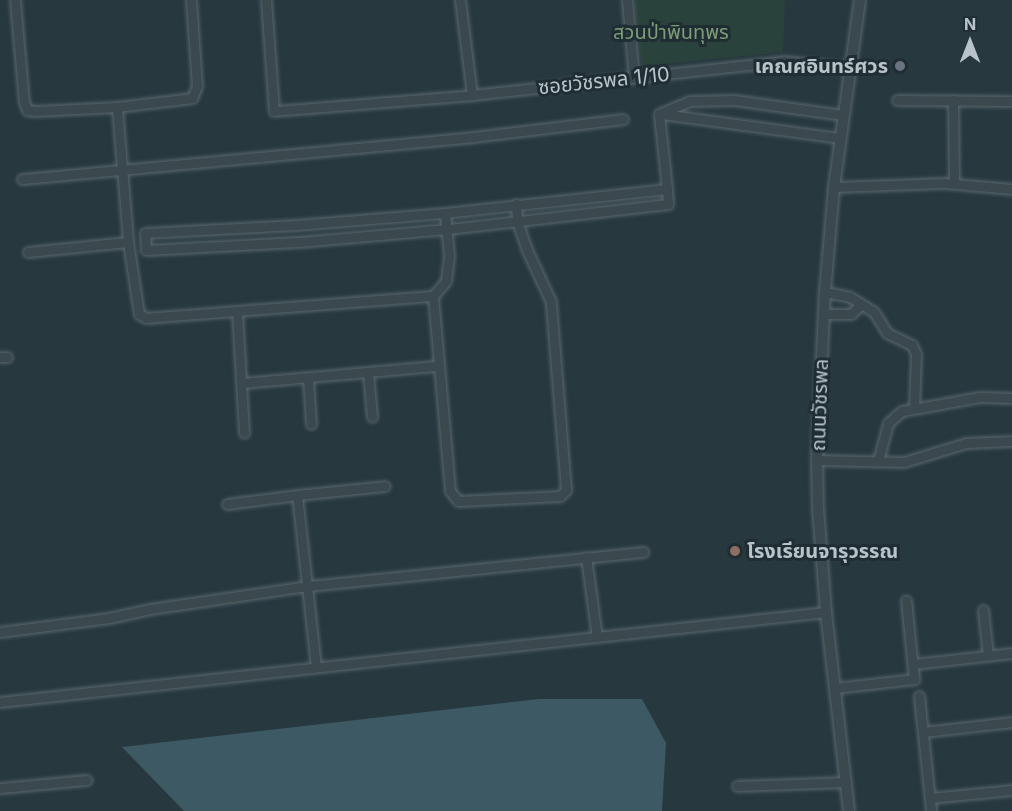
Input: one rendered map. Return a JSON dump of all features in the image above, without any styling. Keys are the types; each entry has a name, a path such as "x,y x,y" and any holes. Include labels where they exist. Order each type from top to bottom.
{"street":[{"path":"15,0 24,102 27,110 117,107 192,98 197,86 191,0"},
{"name":"ซอยวัชรพล 1/10","path":"266,0 274,111 472,95 783,61 850,68"},
{"path":"460,0 472,95"},
{"path":"627,0 634,78"},
{"name":"ถนนวัชรพล","path":"849,811 826,612 818,507 818,460 825,292 834,186 861,0"},
{"path":"659,114 690,101 734,100 843,115"},
{"path":"897,100 1011,101"},
{"path":"953,100 954,183"},
{"path":"117,107 128,242 139,315 146,318 433,296 446,282 449,256 445,213"},
{"path":"659,114 840,138"},
{"path":"659,114 667,189 668,204 447,229 297,242 146,250 145,233 296,225 445,213 667,189"},
{"path":"22,179 461,138 623,118"},
{"path":"834,186 954,183 1012,189"},
{"path":"433,296 450,491 453,498 458,501 564,494 566,490 551,302 517,221 516,204"},
{"path":"296,225 297,242"},
{"path":"28,252 128,242"},
{"path":"825,292 845,295 878,317 887,333 906,340 914,348 914,408"},
{"path":"824,314 851,315 860,305"},
{"path":"237,311 244,433"},
{"path":"242,383 438,366"},
{"path":"368,372 372,417"},
{"path":"308,378 311,424"},
{"path":"878,461 889,420 902,411 980,397 1012,398"},
{"path":"818,460 904,462 966,443 1012,441"},
{"path":"227,504 385,486"},
{"path":"297,495 316,667"},
{"path":"0,632 109,618 150,609 308,586 643,552"},
{"path":"586,557 597,637"},
{"path":"835,688 914,680 906,600"},
{"path":"983,610 988,655"},
{"path":"0,702 826,612"},
{"path":"913,664 1012,653"},
{"path":"919,696 931,811"},
{"path":"923,732 1012,722"},
{"path":"0,788 87,780"},
{"path":"737,786 846,782"},
{"path":"930,798 1012,790"}],"green space":[{"name":"สวนป่าพินทุพร","path":"634,0 785,0 783,52 642,66"}],"water":[{"path":"539,699 642,699 666,743 662,811 184,811 122,747"}],"place":[{"name":"เคณศอินทร์ศวร","path":"900,66"},
{"name":"โรงเรียนจารุวรรณ","path":"735,551"}]}
